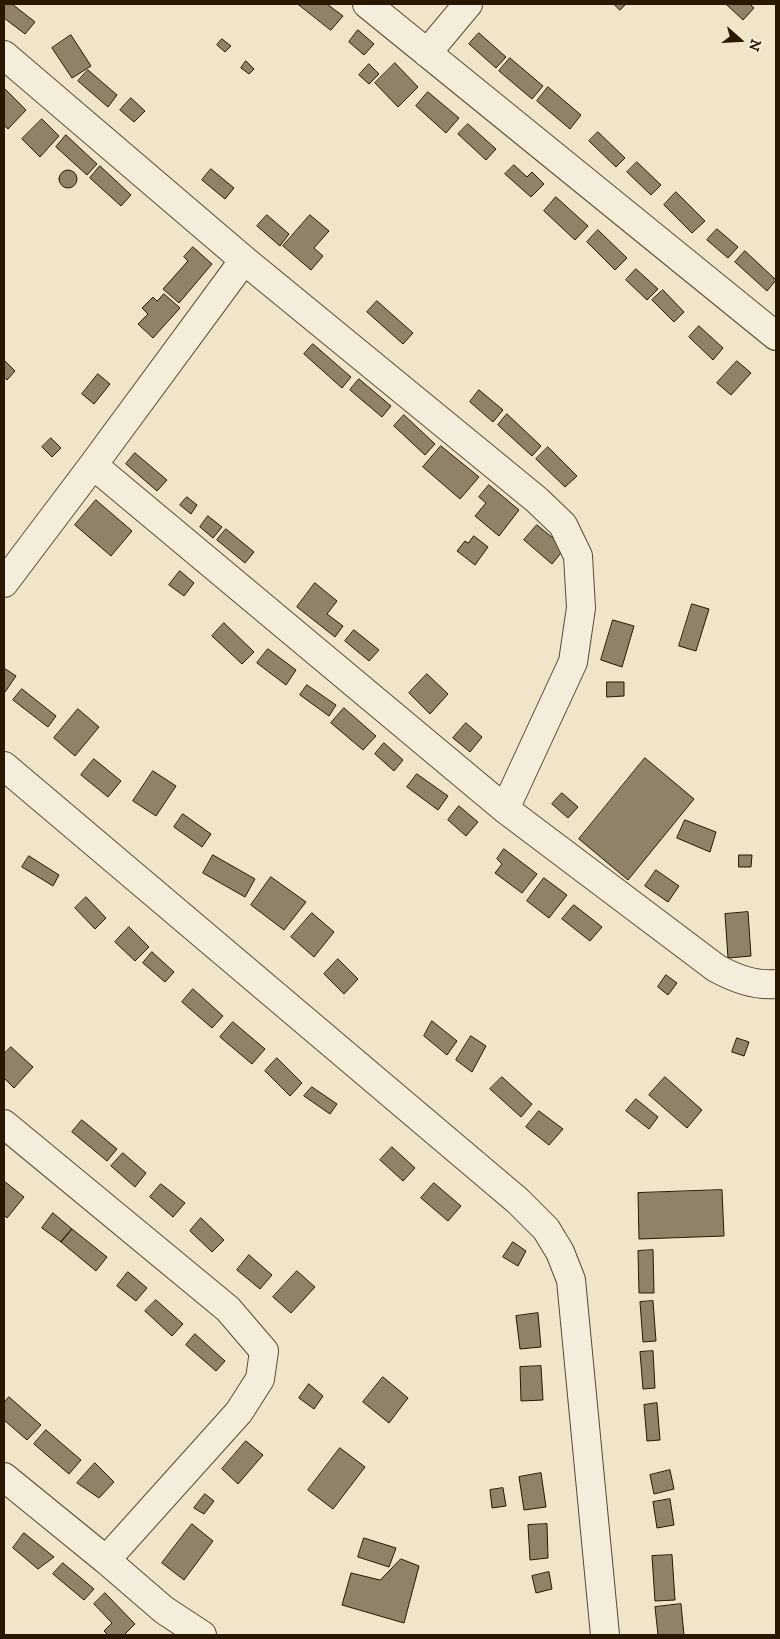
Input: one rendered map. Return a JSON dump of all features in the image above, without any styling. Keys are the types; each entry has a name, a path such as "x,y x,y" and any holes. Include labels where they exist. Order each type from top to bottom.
{"street":[{"path":"367,4 776,336"},
{"path":"427,53 468,4"},
{"path":"4,55 244,260 537,500 563,526 578,556 581,608 573,662 505,808"},
{"path":"4,583 244,260"},
{"path":"93,465 505,808 716,968 732,977 752,983 776,984"},
{"path":"4,766 518,1201 546,1229 560,1252 571,1280 604,1635"},
{"path":"4,1124 228,1309 264,1351 260,1379 239,1412 106,1560"},
{"path":"4,1477 164,1610 202,1635"}],"building":[{"path":"4,4 12,4 35,22 25,34 4,18"},
{"path":"298,4 327,4 343,16 331,30"},
{"path":"614,4 626,4 620,10"},
{"path":"728,4 750,4 754,8 743,20"},
{"path":"358,30 374,44 364,55 349,42"},
{"path":"479,33 506,57 496,68 469,44"},
{"path":"71,35 91,66 72,78 52,48"},
{"path":"222,39 231,46 225,52 217,45"},
{"path":"510,58 543,86 532,99 499,71"},
{"path":"246,61 254,69 249,74 241,68"},
{"path":"395,63 418,87 398,107 375,83"},
{"path":"369,64 379,74 369,84 359,75"},
{"path":"88,70 117,95 108,107 78,81"},
{"path":"548,87 581,115 570,129 537,101"},
{"path":"4,88 26,110 8,129 4,125"},
{"path":"428,92 459,118 446,133 416,106"},
{"path":"131,98 145,111 134,122 120,110"},
{"path":"42,119 59,136 40,157 22,139"},
{"path":"468,124 496,149 486,160 458,134"},
{"path":"598,132 625,158 616,167 589,141"},
{"path":"66,135 97,164 87,175 56,147"},
{"path":"637,162 661,185 651,195 627,172"},
{"path":"514,165 527,177 532,172 544,184 531,197 505,174"},
{"path":"100,166 131,195 121,206 90,178"},
{"path":"211,169 234,188 225,199 202,180"},
{"path":"68,170 74,173 77,179 74,185 68,188 62,185 59,179 62,173"},
{"path":"676,192 705,221 692,233 664,205"},
{"path":"556,197 588,226 575,240 544,211"},
{"path":"267,215 289,234 280,246 257,226"},
{"path":"310,215 329,231 314,248 323,256 311,270 283,246"},
{"path":"717,229 738,247 728,258 707,240"},
{"path":"598,230 627,258 615,270 587,242"},
{"path":"193,247 212,264 179,303 163,289 188,261 184,257"},
{"path":"745,251 776,280 767,291 735,262"},
{"path":"636,269 658,289 647,300 626,280"},
{"path":"663,290 684,312 674,322 652,300"},
{"path":"164,294 180,308 153,338 138,324 148,314 142,308 153,297 157,301"},
{"path":"377,301 413,333 403,344 367,312"},
{"path":"699,326 723,348 713,360 689,337"},
{"path":"313,344 351,377 342,388 304,354"},
{"path":"5,361 15,371 7,380 4,377"},
{"path":"737,361 751,373 731,395 717,383"},
{"path":"98,374 110,384 94,404 82,394"},
{"path":"359,379 391,406 382,417 350,390"},
{"path":"479,390 503,410 493,422 470,402"},
{"path":"507,414 541,446 532,456 498,425"},
{"path":"404,415 435,444 425,455 394,426"},
{"path":"51,438 61,448 52,457 42,447"},
{"path":"441,446 479,477 460,499 423,467"},
{"path":"548,447 577,476 565,487 536,459"},
{"path":"135,453 167,480 157,491 126,464"},
{"path":"489,485 519,510 499,536 475,516 486,503 479,497"},
{"path":"187,497 197,505 191,514 180,505"},
{"path":"96,500 132,531 111,556 75,525"},
{"path":"208,516 222,527 213,538 200,527"},
{"path":"537,525 565,548 552,564 524,540"},
{"path":"226,529 254,552 245,563 217,540"},
{"path":"474,536 488,547 475,565 457,551 465,541 468,543"},
{"path":"180,571 194,583 184,596 169,585"},
{"path":"315,583 337,601 327,614 343,626 335,637 297,607"},
{"path":"692,604 709,609 696,651 679,646"},
{"path":"613,620 634,626 622,667 601,660"},
{"path":"224,623 254,652 242,664 212,636"},
{"path":"354,630 379,650 369,661 345,641"},
{"path":"268,649 296,670 286,685 257,663"},
{"path":"4,668 16,676 5,692 4,692"},
{"path":"427,674 448,694 430,714 409,693"},
{"path":"607,682 624,682 624,696 607,697"},
{"path":"307,685 336,705 329,716 300,695"},
{"path":"22,689 56,716 48,727 13,700"},
{"path":"344,708 376,736 363,750 331,723"},
{"path":"78,709 99,727 75,756 54,738"},
{"path":"466,723 482,737 470,752 453,738"},
{"path":"384,743 403,760 394,771 375,754"},
{"path":"645,758 694,799 628,880 579,839"},
{"path":"94,759 121,781 108,797 81,775"},
{"path":"153,771 176,786 156,816 133,801"},
{"path":"417,774 448,796 438,810 407,787"},
{"path":"562,793 578,807 568,818 552,804"},
{"path":"459,806 478,822 466,836 448,820"},
{"path":"183,814 211,834 202,847 174,827"},
{"path":"685,820 716,832 710,852 677,838"},
{"path":"504,849 537,874 522,893 495,873 502,864 497,859"},
{"path":"213,855 255,879 245,897 203,873"},
{"path":"739,855 752,855 751,867 739,867"},
{"path":"29,856 59,875 53,886 22,867"},
{"path":"656,870 679,886 668,902 645,886"},
{"path":"271,877 306,902 284,930 251,905"},
{"path":"544,878 567,895 549,918 527,901"},
{"path":"86,897 106,918 95,929 75,908"},
{"path":"574,905 602,927 590,941 562,919"},
{"path":"748,912 751,956 728,958 725,914"},
{"path":"312,913 334,932 314,957 291,937"},
{"path":"129,927 149,947 135,961 115,942"},
{"path":"152,952 174,972 165,982 143,963"},
{"path":"338,959 358,979 344,994 324,974"},
{"path":"666,975 677,983 668,995 658,987"},
{"path":"193,989 223,1016 212,1028 182,1002"},
{"path":"432,1021 457,1041 447,1055 424,1036"},
{"path":"233,1022 265,1049 252,1064 220,1037"},
{"path":"471,1036 486,1046 472,1072 456,1060"},
{"path":"737,1038 749,1042 744,1056 732,1052"},
{"path":"11,1047 33,1067 14,1088 4,1078 4,1054"},
{"path":"277,1058 302,1083 290,1096 265,1071"},
{"path":"502,1077 532,1104 521,1117 490,1089"},
{"path":"665,1077 702,1110 687,1128 649,1095"},
{"path":"312,1087 337,1104 330,1114 304,1096"},
{"path":"636,1099 658,1117 649,1129 626,1111"},
{"path":"539,1111 563,1129 549,1145 526,1127"},
{"path":"82,1120 117,1149 107,1161 72,1132"},
{"path":"392,1147 415,1168 403,1181 380,1160"},
{"path":"123,1153 146,1173 135,1187 111,1166"},
{"path":"4,1181 24,1197 7,1218 4,1215"},
{"path":"434,1183 461,1206 448,1221 421,1198"},
{"path":"161,1184 185,1203 173,1217 150,1197"},
{"path":"722,1190 724,1236 639,1239 638,1193"},
{"path":"53,1213 72,1229 61,1242 42,1228"},
{"path":"201,1218 224,1240 212,1252 190,1231"},
{"path":"72,1229 107,1257 96,1271 61,1242"},
{"path":"513,1242 526,1251 518,1266 503,1257"},
{"path":"653,1250 654,1293 639,1293 638,1251"},
{"path":"249,1255 272,1275 260,1289 237,1270"},
{"path":"297,1271 315,1287 291,1313 273,1297"},
{"path":"128,1272 147,1288 136,1301 117,1286"},
{"path":"156,1300 183,1324 172,1336 145,1311"},
{"path":"653,1301 656,1341 643,1342 640,1302"},
{"path":"538,1313 541,1347 520,1349 516,1316"},
{"path":"195,1334 225,1361 216,1371 186,1345"},
{"path":"653,1351 655,1388 643,1389 640,1352"},
{"path":"541,1366 543,1400 521,1401 520,1367"},
{"path":"383,1377 408,1398 389,1423 363,1402"},
{"path":"309,1384 323,1396 314,1409 299,1398"},
{"path":"9,1397 41,1425 27,1440 4,1420 4,1403"},
{"path":"657,1403 660,1440 647,1441 644,1405"},
{"path":"46,1430 81,1460 69,1474 34,1444"},
{"path":"246,1441 263,1455 238,1484 222,1469"},
{"path":"340,1448 365,1467 333,1509 308,1490"},
{"path":"95,1463 114,1482 99,1498 77,1483"},
{"path":"670,1470 674,1489 654,1494 650,1475"},
{"path":"541,1473 546,1507 524,1510 519,1477"},
{"path":"503,1488 506,1506 492,1508 490,1490"},
{"path":"205,1494 214,1501 204,1514 194,1508"},
{"path":"670,1499 674,1525 657,1528 653,1502"},
{"path":"192,1524 213,1541 184,1580 162,1563"},
{"path":"547,1524 548,1558 530,1560 528,1525"},
{"path":"24,1533 54,1557 38,1569 13,1548"},
{"path":"364,1538 396,1548 389,1567 358,1557"},
{"path":"672,1555 675,1600 655,1601 652,1556"},
{"path":"401,1559 419,1566 404,1623 342,1605 351,1573 380,1580"},
{"path":"63,1563 94,1589 84,1600 53,1574"},
{"path":"549,1572 552,1589 536,1593 532,1576"},
{"path":"105,1593 135,1624 124,1635 108,1635 104,1631 112,1623 94,1604"},
{"path":"681,1604 684,1635 658,1635 655,1607"}]}
